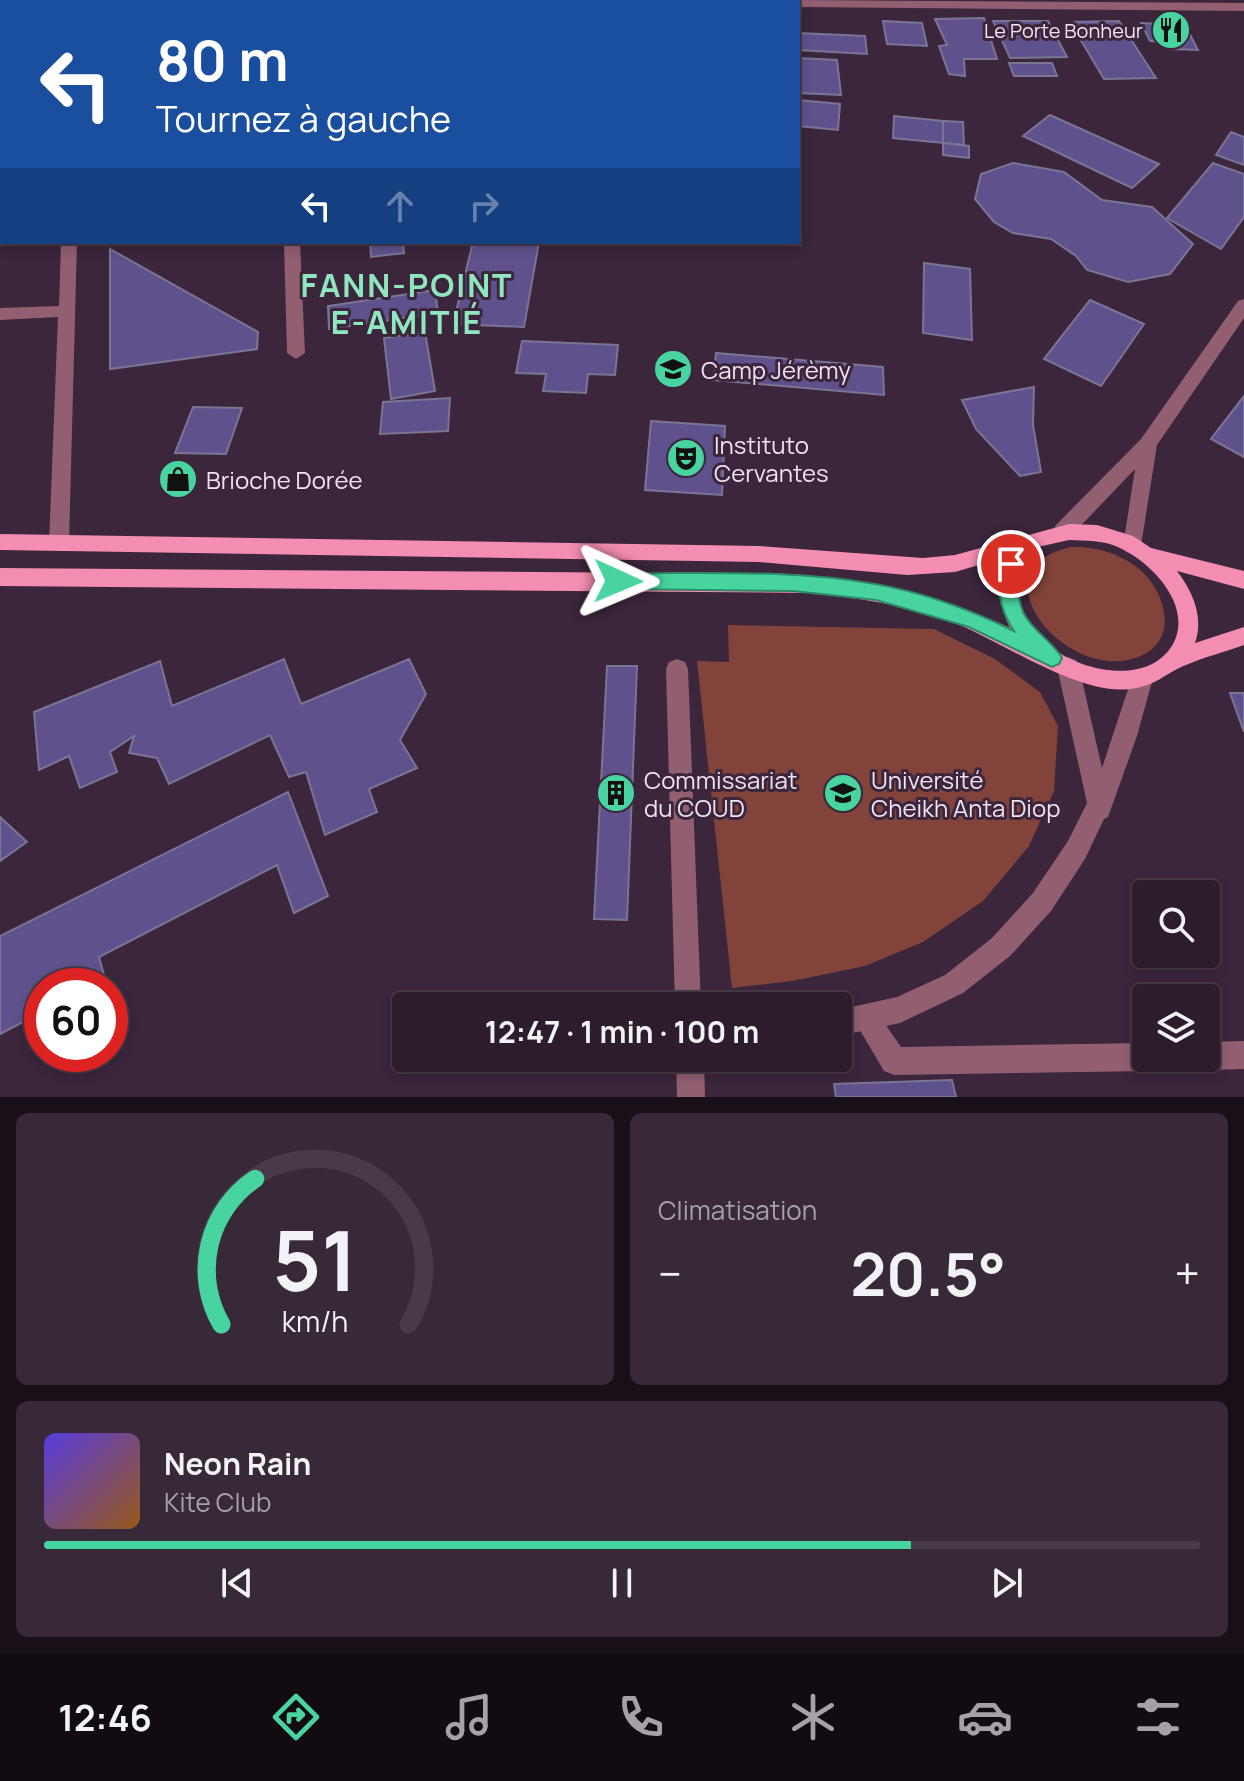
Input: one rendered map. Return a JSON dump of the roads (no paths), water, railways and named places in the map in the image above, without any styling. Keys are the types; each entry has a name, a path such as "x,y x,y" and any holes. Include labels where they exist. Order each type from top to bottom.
{"main road":[{"path":"0,542 790,555 923,567 952,565 1063,531 1089,531 1140,551 1244,580"},
{"path":"1033,540 1011,564 1008,598 1025,633 1060,663"},
{"path":"0,577 793,583 876,592 927,605 973,620 1060,663 1101,679 1142,678 1161,672 1184,647 1188,620 1176,585 1140,551"},
{"path":"1177,658 1244,636"}],"street":[{"path":"800,3 1010,2 1244,7"},
{"path":"59,543 69,244"},
{"path":"292,244 296,353"},
{"path":"1063,531 1148,444 1244,305"},
{"path":"0,314 67,311"},
{"path":"1140,551 1148,444"},
{"path":"1060,663 1100,809"},
{"path":"677,669 688,992"},
{"path":"852,1022 867,1020 932,996 984,962 1021,928 1044,900 1100,809 1130,733 1142,678"},
{"path":"867,1020 894,1061 1132,1057"},
{"path":"1220,1056 1244,1055"},
{"path":"690,1072 691,1097"}],"place":[{"name":"Le Porte Bonheur","path":"1171,30"},
{"name":"Camp Jérèmy","path":"673,369"},
{"name":"Instituto Cervantes","path":"686,458"},
{"name":"Brioche Dorée","path":"178,479"},
{"name":"Commissariat du COUD","path":"616,793"},
{"name":"Université Cheikh Anta Diop","path":"843,793"}],"district":[{"name":"FANN-POINT E-AMITIÉ","path":"407,304"}]}
